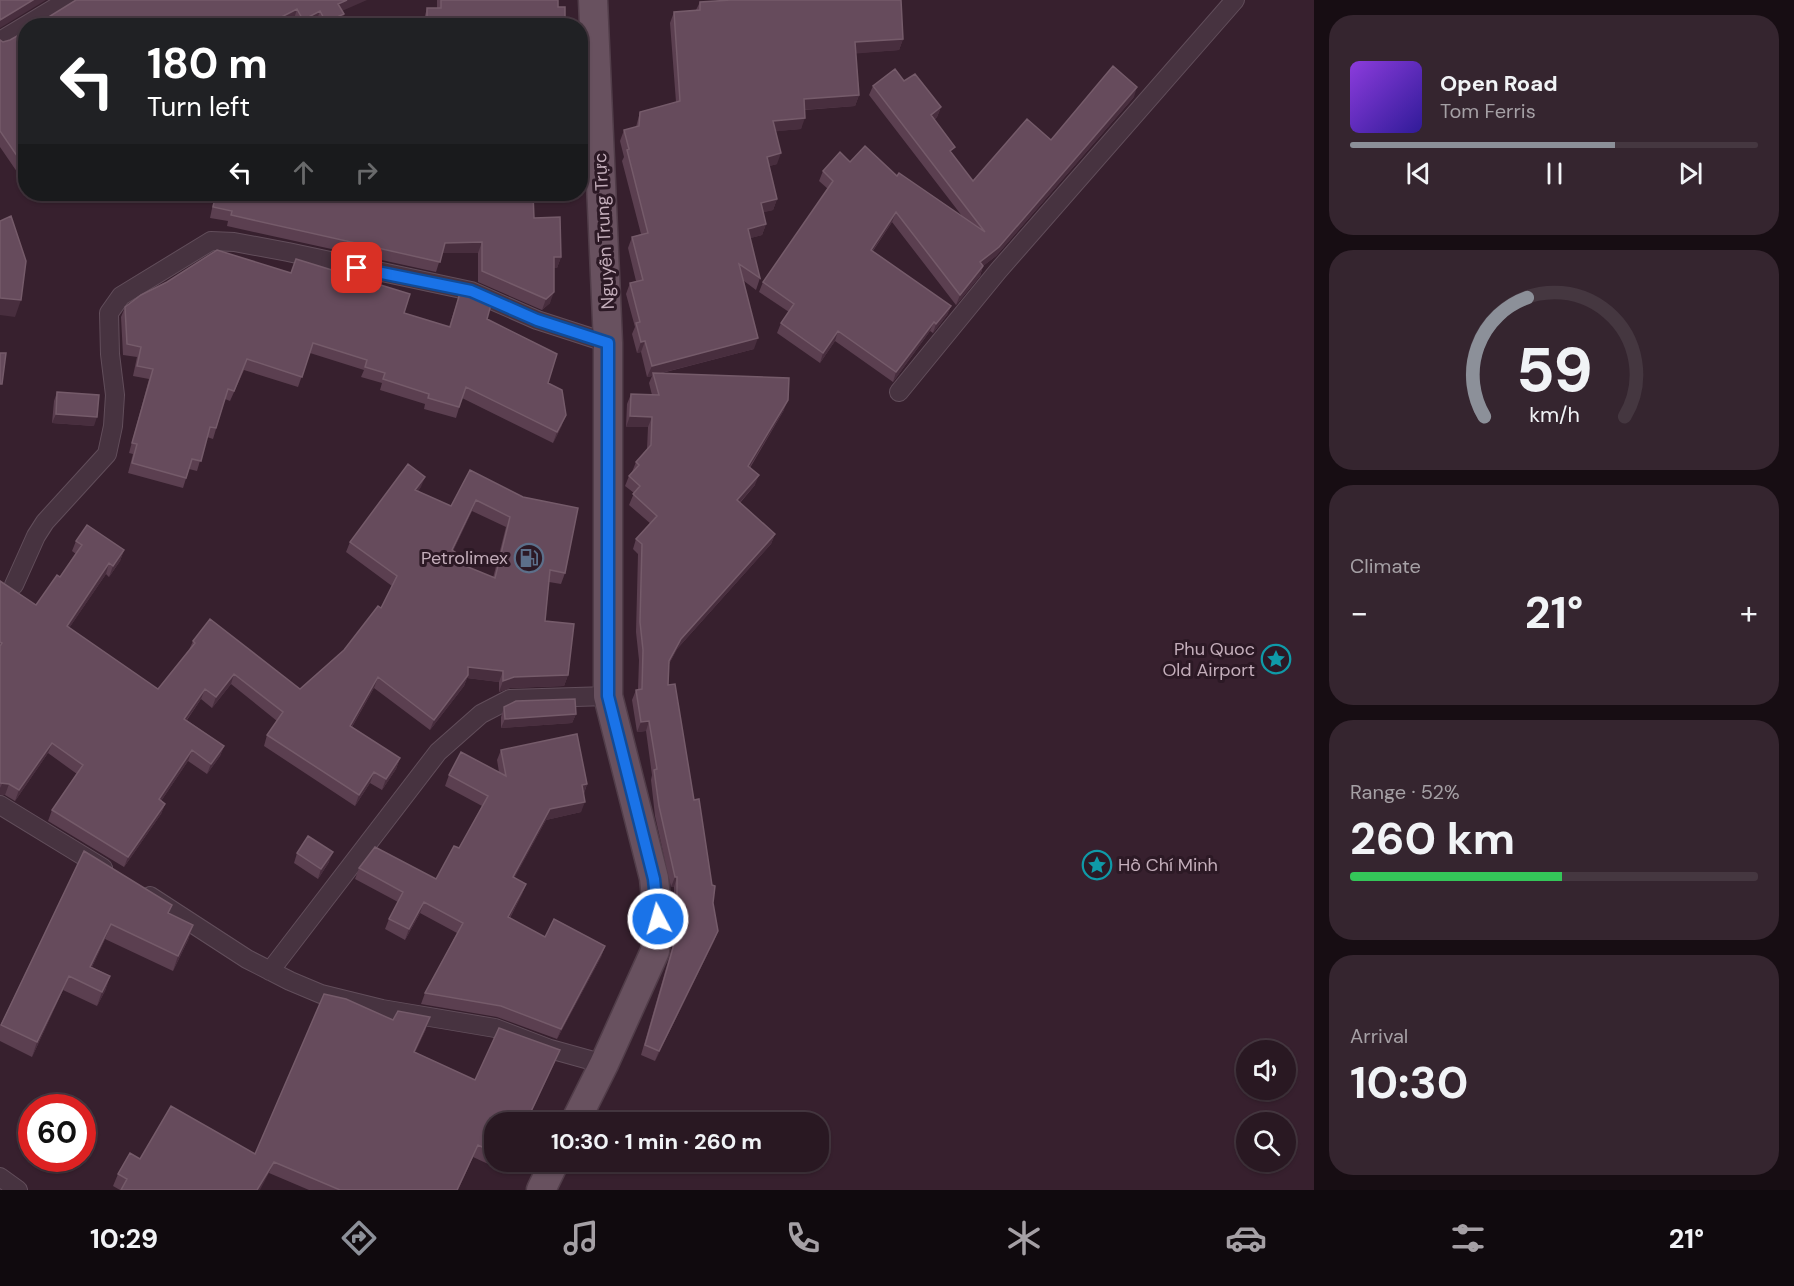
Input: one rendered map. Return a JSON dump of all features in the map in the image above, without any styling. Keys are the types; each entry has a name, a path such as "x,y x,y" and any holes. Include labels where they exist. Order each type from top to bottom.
{"main road":[{"name":"Nguyễn Trung Trực","path":"580,1112 655,951 658,919 654,879 608,696 608,343 593,0"},
{"path":"541,1190 550,1172"}],"street":[{"path":"38,18 68,0"},
{"path":"900,392 998,271 1235,0"},
{"path":"0,41 18,30"},
{"path":"14,585 36,536 45,522 107,454 113,426 115,395 110,354 109,313 122,296 211,241 234,242 288,252 471,291 537,320 608,343"},
{"path":"270,971 438,752 481,714 510,699 608,696"},
{"path":"0,805 247,959 321,994 382,1009 495,1028 550,1049 604,1064"},
{"path":"0,1177 18,1190"}],"building":[{"path":"0,0 33,0 0,20"},
{"path":"76,0 347,0 338,4 344,14 335,18 324,18 320,11 302,18 297,9 280,18 47,18"},
{"path":"441,0 558,0 558,7 565,7 565,18 427,18 427,8 441,8"},
{"path":"901,0 903,39 855,42 859,95 804,99 805,118 773,121 781,153 767,157 777,199 761,203 766,224 748,229 760,278 739,264 758,338 652,366 645,341 641,342 636,323 640,322 630,283 643,280 632,237 648,233 624,130 639,126 640,112 680,101 674,12 700,10 700,2"},
{"path":"18,36 18,157 0,131 0,40 3,42"},
{"path":"1113,66 1137,87 999,247 980,262 983,266 960,295 896,212 871,250 951,306 936,324 934,322 896,372 838,331 823,353 781,323 794,304 763,282 833,181 823,171 840,152 850,162 865,146 897,176 899,173 985,232 873,86 895,69 904,81 915,74 941,107 931,115 955,147 950,151 973,181 1027,119 1051,140"},
{"path":"214,201 533,201 534,218 560,217 561,257 554,257 554,292 546,299 482,271 482,242 445,243 440,262 231,215 232,211 213,207"},
{"path":"11,216 26,261 21,300 0,298 0,221"},
{"path":"217,250 291,273 296,259 410,294 404,313 450,327 460,293 482,299 482,296 492,301 487,319 557,354 548,383 562,390 566,415 557,432 466,387 459,407 428,398 429,394 383,379 385,373 365,367 367,360 313,343 302,377 247,359 234,391 228,389 216,428 210,427 201,461 192,459 186,478 132,463 137,444 132,443 153,369 137,366 141,347 127,344 125,307"},
{"path":"0,353 6,353 2,384 0,384"},
{"path":"653,373 789,378 788,400 748,466 759,475 737,500 775,534 681,639 669,661 668,685 675,684 694,800 699,799 712,885 715,886 713,903 718,931 659,1051 645,1045 681,920 677,919 677,877 675,877 659,806 654,770 657,769 649,721 641,722 636,690 642,689 643,650 640,622 642,544 636,539 657,516 633,494 640,486 629,476 639,465 636,462 651,445 652,417 630,416 631,394 659,395"},
{"path":"57,392 99,395 97,417 56,414"},
{"path":"408,464 425,477 415,490 451,506 470,470 523,497 578,508 565,573 550,570 545,621 574,624 568,675 514,677 503,681 503,671 468,667 468,675 434,720 378,677 350,726 400,758 386,779 374,772 359,795 267,735 283,712 234,674 216,697 205,689 184,719 224,746 211,764 192,750 159,799 165,804 128,857 52,810 83,765 52,743 19,790 9,784 0,783 0,646 2,643 0,642 0,581 36,605 57,575 60,577 82,545 76,541 87,525 124,550 113,566 109,563 67,626 158,689 195,643 193,641 210,619 300,689 344,650 378,606 381,608 397,576 350,542","holes":["476,500 510,517 495,578 451,560 455,552 452,550"]},
{"path":"575,699 576,714 505,719 504,707 516,701"},
{"path":"577,734 587,784 582,785 585,802 550,809 513,877 526,884 508,917 545,937 554,919 605,946 561,1029 501,1006 425,993 463,923 424,902 409,929 389,919 403,892 359,868 375,847 436,879 454,846 459,848 488,796 449,775 461,752 506,776 501,750"},
{"path":"308,836 333,852 321,869 297,853"},
{"path":"84,851 172,905 168,913 193,925 178,956 111,924 90,967 110,976 102,992 69,976 37,1042 1,1025"},
{"path":"324,994 346,999 393,1020 398,1011 430,1017 414,1052 475,1080 499,1028 560,1050 531,1112 484,1112 484,1148 478,1145 457,1190 340,1190 274,1162 257,1190 121,1190 127,1179 118,1174 130,1153 140,1159 171,1106 255,1154"}],"place":[{"name":"Petrolimex","path":"529,558"},
{"name":"Phu Quoc Old Airport","path":"1276,659"},
{"name":"Hồ Chí Minh","path":"1097,865"}],"route":[{"path":"357,268 471,291 537,320 608,343 608,696 654,879 658,919"}]}
